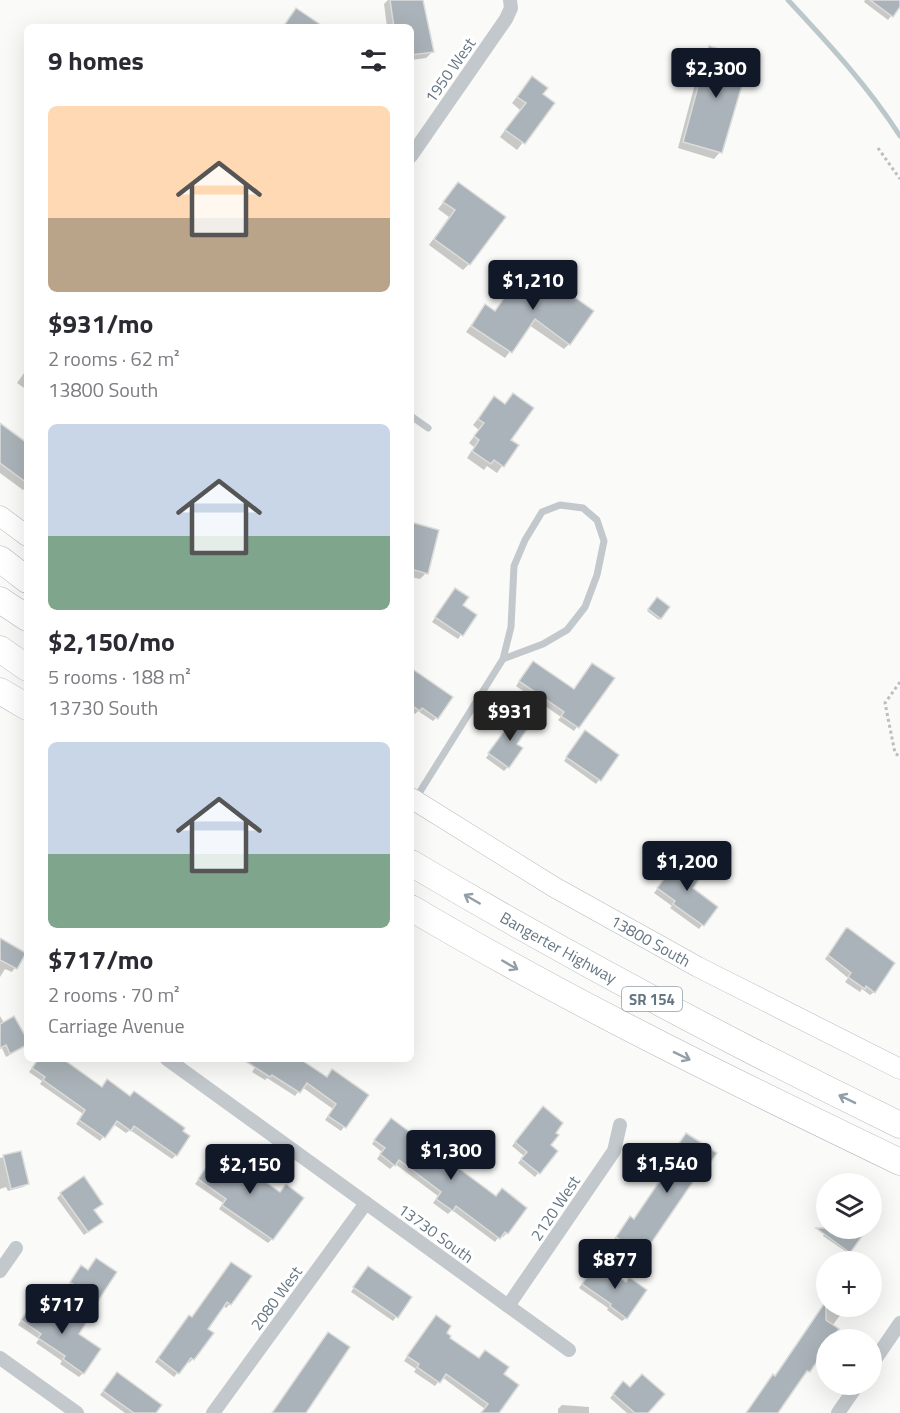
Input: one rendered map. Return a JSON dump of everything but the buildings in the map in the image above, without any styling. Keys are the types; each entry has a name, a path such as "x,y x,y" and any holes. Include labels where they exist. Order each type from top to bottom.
{"highway":[{"path":"0,559 24,578"},
{"path":"0,600 24,616"},
{"path":"0,649 24,666"},
{"path":"0,691 24,705"},
{"name":"Bangerter Highway","path":"414,865 598,971 900,1125"},
{"name":"SR 154","path":"415,911 663,1047 900,1162"}],"street":[{"name":"1950 West","path":"414,152 506,19 511,8 511,0"},
{"path":"0,516 24,534"},
{"name":"13800 South","path":"414,800 554,887 687,961 900,1069"},
{"name":"13730 South","path":"171,1062 569,1350"},
{"name":"2120 West","path":"508,1306 614,1151 620,1125"},
{"name":"2080 West","path":"213,1413 366,1203"},
{"path":"0,1271 16,1248"},
{"path":"882,1349 900,1323"},
{"path":"0,1358 77,1413"},
{"path":"838,1413 850,1395"}],"lane":[{"path":"414,418 428,428"},
{"path":"414,797 503,659 511,627 514,566 525,540 542,512 560,505 583,508 597,520 604,541 597,575 585,607 567,630 543,644 503,659"}],"path":[{"path":"878,148 900,179"},
{"path":"900,682 885,703 895,753 900,757"}],"waterway":[{"path":"788,0 861,82 900,136"}]}
